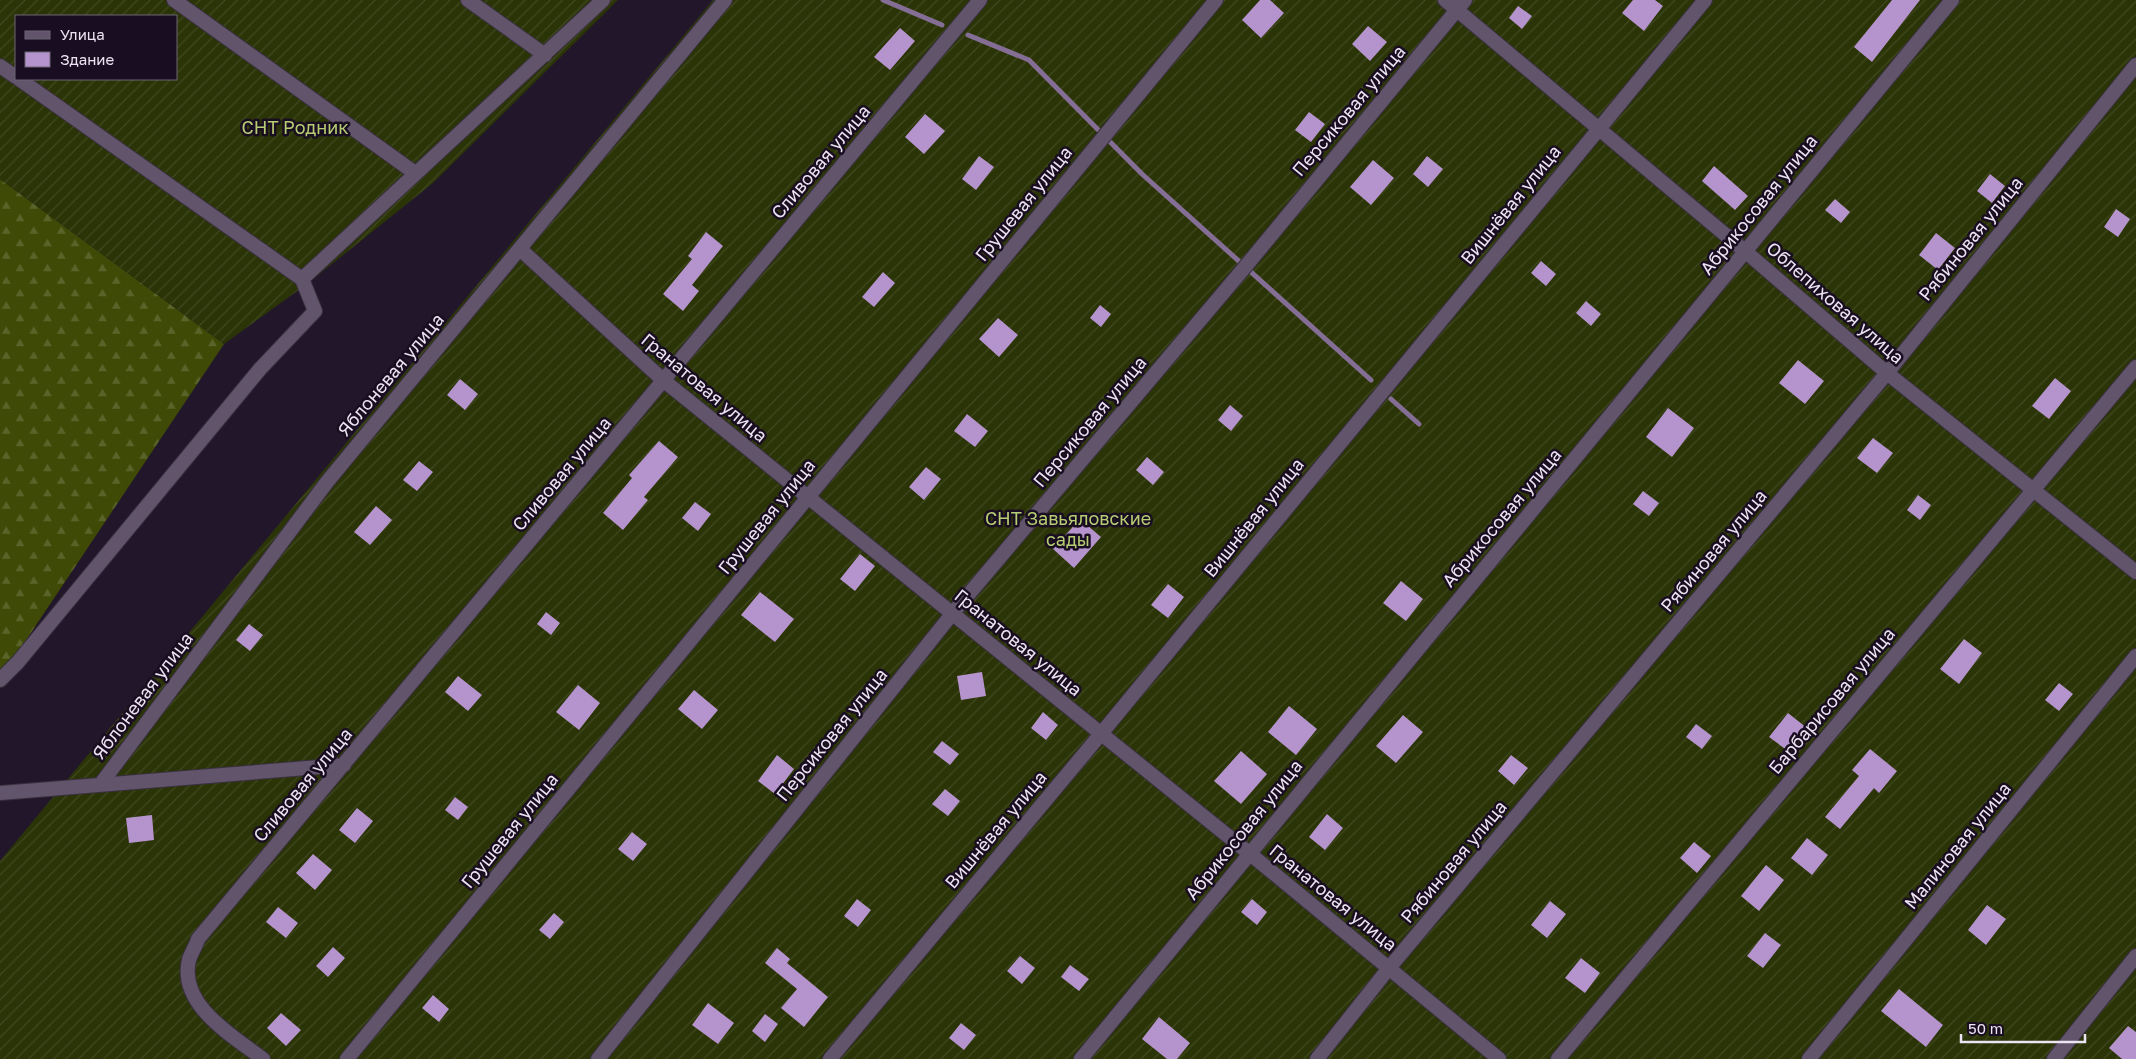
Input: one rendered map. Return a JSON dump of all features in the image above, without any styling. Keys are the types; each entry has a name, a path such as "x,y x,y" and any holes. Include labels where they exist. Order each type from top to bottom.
{"street":[{"path":"174,0 415,173"},
{"path":"468,0 545,55"},
{"path":"302,279 603,0"},
{"name":"Яблоневая улица","path":"100,785 327,482 725,0"},
{"name":"Сливовая улица","path":"263,1059 204,1012 194,997 189,978 189,961 198,939 980,0"},
{"name":"Грушевая улица","path":"347,1059 1216,0"},
{"name":"Облепиховая улица","path":"1445,0 1461,5 1599,128 1887,373 2136,572"},
{"name":"Вишнёвая улица","path":"830,1059 1100,735 1705,0"},
{"name":"Абрикосовая улица","path":"1081,1059 1952,0"},
{"name":"Персиковая улица","path":"598,1059 952,614 1245,267 1461,5"},
{"name":"Рябиновая улица","path":"1316,1059 1389,968 1887,373 2136,65"},
{"path":"0,66 15,77"},
{"path":"0,680 18,662 260,369 315,310 302,279 20,80"},
{"name":"Гранатовая улица","path":"520,249 663,380 1100,735 1250,853 1499,1059"},
{"name":"Барбарисовая улица","path":"1558,1059 2136,367"},
{"name":"Малиновая улица","path":"1809,1059 2136,656"},
{"path":"0,793 344,765"},
{"path":"2054,1059 2136,956"}],"green space":[{"name":"СНТ Родник","path":"0,0 618,0 433,183 307,284 224,344 0,179"},
{"name":"СНТ Завьяловские сады","path":"713,0 2136,0 2136,1059 0,1059 0,861"},
{"path":"0,179 224,344 0,679"}],"building":[{"path":"1260,0 1270,0 1284,13 1261,38 1242,20"},
{"path":"1633,0 1655,0 1663,6 1644,31 1622,13"},
{"path":"1892,0 1920,0 1872,62 1854,47"},
{"path":"1518,6 1532,16 1522,29 1509,18"},
{"path":"1368,26 1387,42 1370,61 1352,44"},
{"path":"900,28 915,41 890,70 874,57"},
{"path":"1309,112 1325,124 1311,142 1295,130"},
{"path":"925,114 945,131 924,154 905,137"},
{"path":"979,156 994,167 976,190 962,179"},
{"path":"1427,156 1443,169 1428,187 1413,174"},
{"path":"1373,160 1394,178 1371,205 1350,187"},
{"path":"1714,166 1748,196 1735,210 1702,181"},
{"path":"1990,174 2005,186 1992,203 1977,191"},
{"path":"1835,199 1850,212 1841,223 1825,210"},
{"path":"2116,209 2130,219 2118,237 2104,227"},
{"path":"706,232 723,246 692,285 699,291 683,311 663,294 692,259 688,256"},
{"path":"1936,233 1955,248 1938,270 1919,255"},
{"path":"1541,261 1556,274 1546,286 1531,273"},
{"path":"883,272 895,283 874,307 862,297"},
{"path":"1586,301 1601,314 1591,326 1576,313"},
{"path":"1100,305 1111,314 1101,327 1090,318"},
{"path":"998,318 1018,335 999,357 979,339"},
{"path":"1798,360 1824,381 1805,404 1779,383"},
{"path":"2055,378 2071,391 2049,419 2032,406"},
{"path":"460,379 478,394 465,410 447,395"},
{"path":"1230,405 1243,416 1231,431 1218,420"},
{"path":"1668,408 1694,428 1672,457 1646,437"},
{"path":"967,414 988,431 975,447 954,431"},
{"path":"1873,438 1893,453 1877,473 1857,458"},
{"path":"659,441 678,457 644,497 648,500 623,530 603,513 632,478 629,475"},
{"path":"1147,457 1164,472 1153,485 1136,470"},
{"path":"419,461 433,472 417,491 403,480"},
{"path":"926,467 941,479 924,500 909,487"},
{"path":"1643,491 1659,503 1649,516 1633,504"},
{"path":"1918,495 1931,505 1920,520 1907,510"},
{"path":"695,502 711,514 698,531 682,518"},
{"path":"376,506 392,520 370,545 354,532"},
{"path":"1080,519 1101,537 1074,568 1053,549"},
{"path":"860,554 875,566 855,591 840,579"},
{"path":"1401,581 1423,599 1406,621 1383,603"},
{"path":"1168,584 1184,597 1168,618 1151,605"},
{"path":"760,592 794,619 775,642 741,615"},
{"path":"546,612 560,623 551,635 537,624"},
{"path":"249,624 263,635 250,651 236,640"},
{"path":"1964,639 1982,653 1959,684 1940,669"},
{"path":"982,672 986,696 961,700 957,676"},
{"path":"458,676 482,695 468,711 445,692"},
{"path":"2059,683 2073,694 2059,711 2045,700"},
{"path":"578,685 600,703 579,730 556,712"},
{"path":"694,690 718,710 702,729 678,709"},
{"path":"1289,706 1317,729 1296,755 1268,732"},
{"path":"1043,712 1058,725 1046,740 1031,728"},
{"path":"1788,713 1807,728 1788,751 1769,737"},
{"path":"1403,715 1423,732 1396,763 1376,746"},
{"path":"1696,724 1712,736 1702,749 1686,737"},
{"path":"942,741 959,754 950,765 933,752"},
{"path":"1870,749 1897,771 1879,793 1874,788 1840,829 1825,817 1859,776 1852,770"},
{"path":"1241,751 1267,774 1241,804 1214,781"},
{"path":"777,755 794,769 775,794 758,781"},
{"path":"1511,755 1528,768 1514,785 1498,771"},
{"path":"945,789 960,801 948,816 932,804"},
{"path":"455,797 468,807 458,820 445,810"},
{"path":"357,808 373,821 355,843 339,830"},
{"path":"1327,814 1343,828 1325,850 1309,837"},
{"path":"152,815 154,840 129,843 126,818"},
{"path":"632,832 647,844 633,861 618,849"},
{"path":"1807,838 1828,855 1812,875 1791,858"},
{"path":"1694,842 1711,856 1697,873 1680,858"},
{"path":"313,854 332,870 315,890 296,873"},
{"path":"1766,865 1784,880 1759,911 1741,896"},
{"path":"857,899 871,910 858,927 844,916"},
{"path":"1252,899 1267,912 1257,925 1241,912"},
{"path":"1550,901 1566,914 1547,938 1531,925"},
{"path":"1987,905 2006,919 1986,945 1968,930"},
{"path":"278,907 298,923 286,938 266,922"},
{"path":"554,913 564,922 550,939 539,930"},
{"path":"1765,933 1781,945 1763,968 1747,956"},
{"path":"333,947 345,958 328,977 316,966"},
{"path":"777,948 790,959 787,963 828,997 804,1027 781,1008 797,989 765,963"},
{"path":"1020,956 1035,968 1022,984 1007,971"},
{"path":"1581,958 1600,973 1585,993 1565,978"},
{"path":"1070,965 1089,979 1079,991 1061,977"},
{"path":"1899,989 1943,1025 1926,1047 1881,1011"},
{"path":"433,995 449,1009 439,1022 422,1008"},
{"path":"708,1003 734,1023 718,1044 692,1025"},
{"path":"281,1013 301,1030 286,1046 267,1028"},
{"path":"765,1014 778,1024 765,1042 752,1031"},
{"path":"1159,1017 1190,1043 1177,1059 1167,1059 1142,1039"},
{"path":"961,1023 976,1035 964,1050 949,1038"},
{"path":"2128,1026 2136,1032 2136,1059 2122,1059 2109,1048"}],"waterway":[{"path":"883,0 942,25"},
{"path":"968,35 1029,60 1142,174 1371,380"},
{"path":"1391,399 1419,424"}]}
